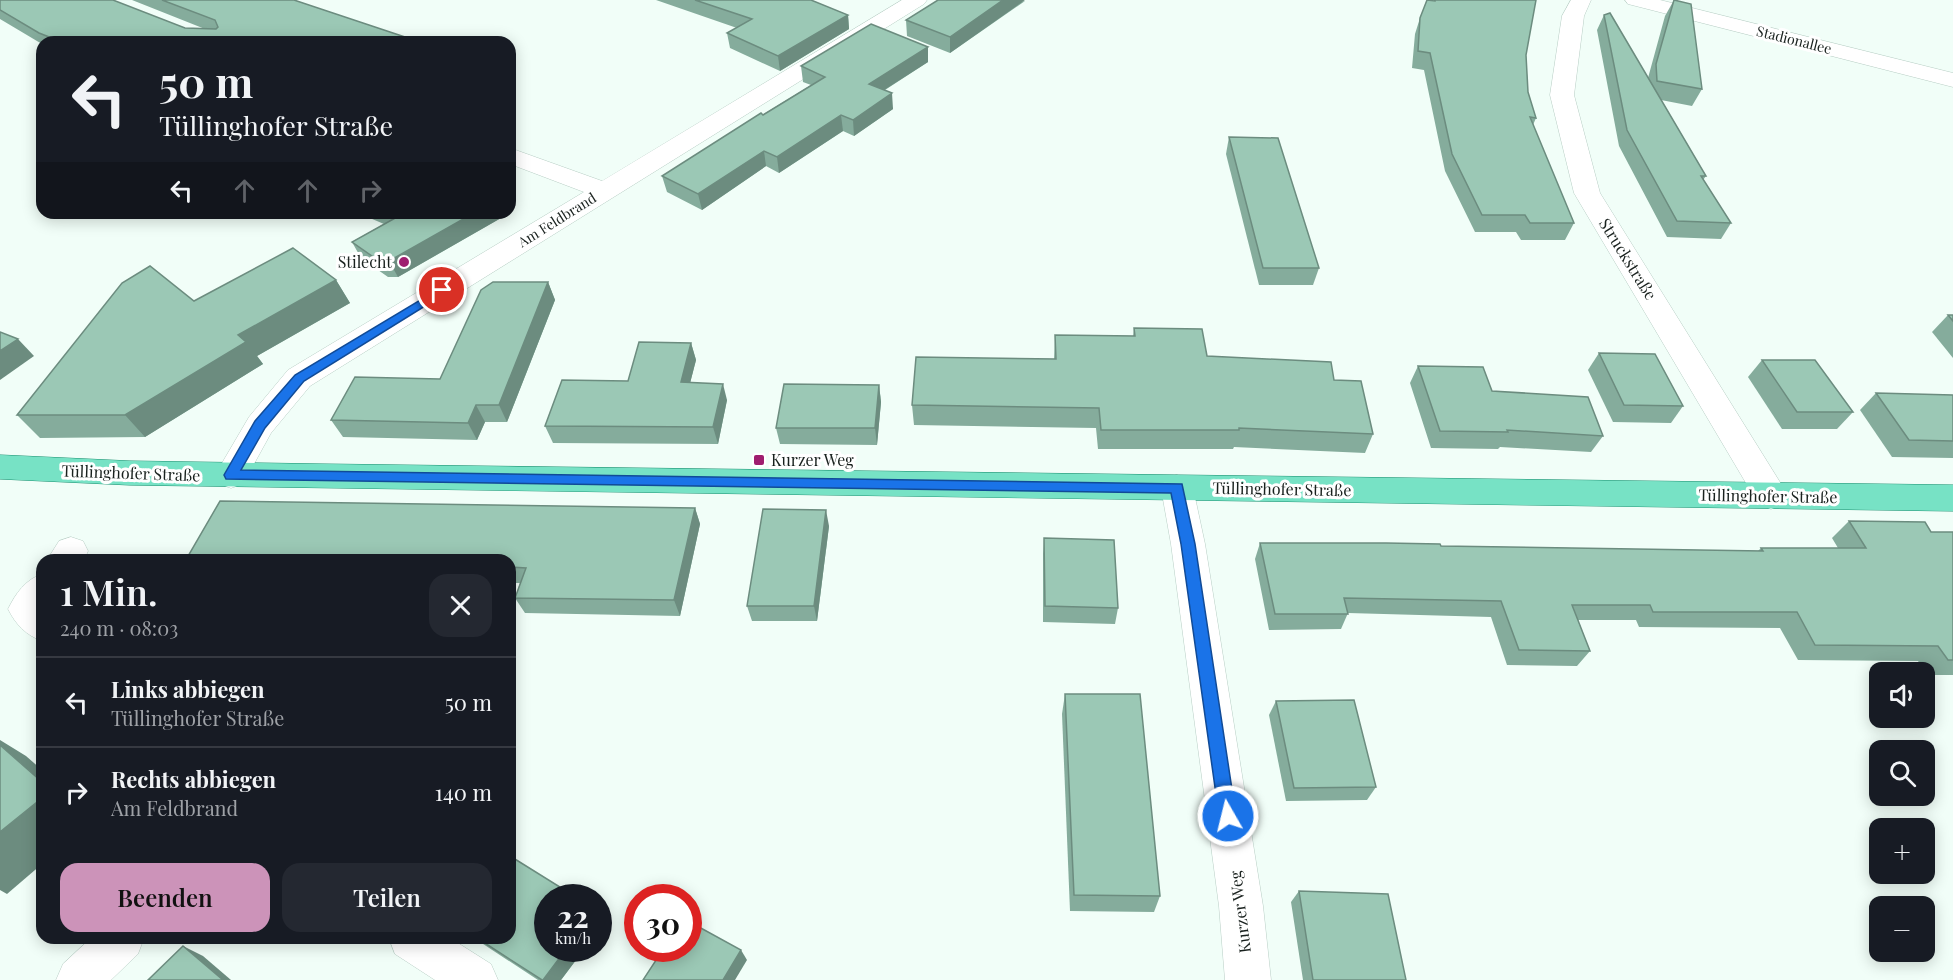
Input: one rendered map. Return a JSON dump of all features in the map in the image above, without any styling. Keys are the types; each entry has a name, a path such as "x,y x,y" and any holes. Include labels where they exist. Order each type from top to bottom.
{"main road":[{"name":"Tüllinghofer Straße","path":"0,467 231,475 1953,498"}],"street":[{"name":"Stadionallee","path":"1635,0 1682,5 1953,80"},
{"path":"878,3 909,5"},
{"name":"Am Feldbrand","path":"231,475 260,425 299,378 909,5"},
{"name":"Struckstraße","path":"1577,8 1562,95 1587,193 1771,496"},
{"path":"516,157 605,191"},
{"name":"Kurzer Weg","path":"1177,488 1188,544 1239,894 1248,980"},
{"path":"36,596 26,609 36,619"},
{"path":"79,980 116,944"},
{"path":"420,944 475,980"}],"building":[{"path":"0,0 113,0 185,28 216,29 218,27 215,20 162,0 294,0 402,36 47,36 0,10"},
{"path":"695,0 811,0 848,15 778,56 727,33 752,19"},
{"path":"938,0 1003,0 950,37 906,20"},
{"path":"1427,0 1536,0 1526,55 1528,92 1536,118 1530,117 1574,223 1530,223 1525,215 1482,215 1452,154 1430,53 1418,51 1420,18"},
{"path":"1674,0 1691,4 1702,89 1657,81 1656,64"},
{"path":"1610,13 1706,176 1701,176 1731,223 1677,221 1627,130 1604,15"},
{"path":"871,24 928,47 869,84 892,93 853,120 841,115 777,157 764,151 698,194 662,176 761,113 763,115 825,77 801,66"},
{"path":"1229,137 1278,138 1319,268 1263,268"},
{"path":"393,219 463,219 389,261 379,261 352,242"},
{"path":"293,248 336,280 238,335 246,342 125,415 17,415 122,283 150,266 194,301"},
{"path":"493,282 548,282 499,405 476,405 468,423 331,420 355,377 440,379 481,290"},
{"path":"1134,328 1202,329 1207,356 1331,362 1334,380 1361,381 1373,434 1239,428 1239,430 1101,430 1099,408 912,405 916,357 1056,359 1055,335 1135,336"},
{"path":"0,332 18,339 0,351"},
{"path":"639,342 691,343 681,382 723,384 713,427 545,426 562,380 628,381"},
{"path":"1599,353 1655,354 1683,406 1624,405"},
{"path":"1762,360 1815,360 1853,412 1797,412"},
{"path":"1418,366 1483,367 1492,391 1588,397 1603,436 1507,430 1508,432 1440,431"},
{"path":"784,384 879,385 875,428 776,428"},
{"path":"1876,393 1953,395 1953,441 1909,440"},
{"path":"220,501 695,508 674,600 516,598 526,568 516,567 516,554 189,554"},
{"path":"763,509 826,510 814,606 747,606"},
{"path":"1849,521 1925,522 1931,532 1953,532 1953,660 1948,660 1938,646 1815,645 1797,612 1653,612 1650,605 1572,605 1590,651 1519,650 1501,601 1344,598 1348,614 1275,614 1260,543 1386,543 1440,544 1441,546 1763,551 1761,548 1866,548"},
{"path":"1044,538 1114,540 1118,608 1045,606"},
{"path":"1065,694 1140,694 1160,896 1074,895"},
{"path":"1354,700 1376,787 1294,788 1276,701"},
{"path":"0,745 36,777 36,803 0,832"},
{"path":"516,860 555,884 534,884 534,962 556,962 543,980 486,944 516,944"},
{"path":"1299,891 1388,894 1406,980 1313,980"},
{"path":"702,929 741,950 723,980 643,980 655,962 702,962"},
{"path":"183,946 223,980 148,980"}],"place":[{"name":"Stilecht","path":"404,262"},
{"name":"Kurzer Weg","path":"759,460"}],"route":[{"path":"442,290 299,378 279,399 260,425 231,475 1177,488 1188,544 1228,816"}]}
